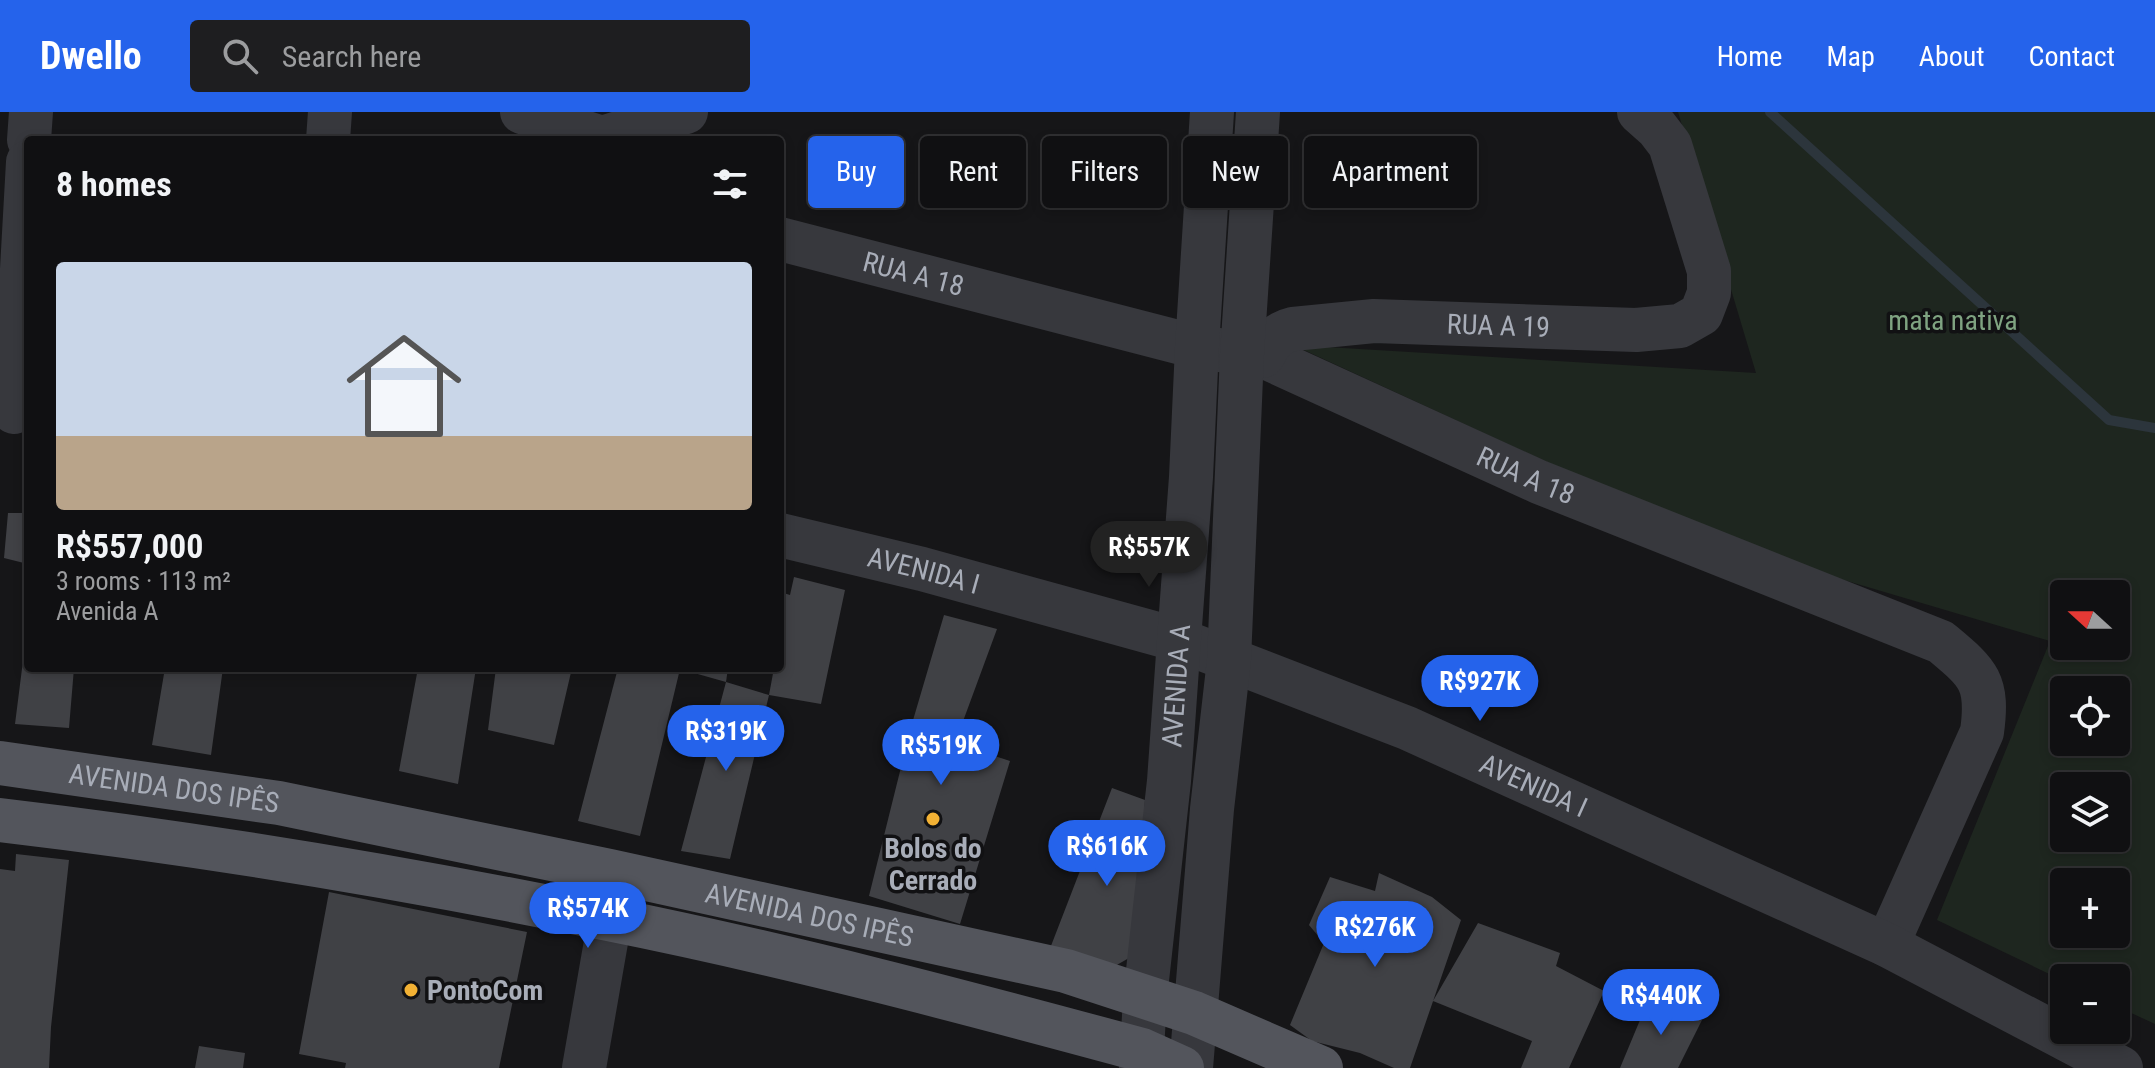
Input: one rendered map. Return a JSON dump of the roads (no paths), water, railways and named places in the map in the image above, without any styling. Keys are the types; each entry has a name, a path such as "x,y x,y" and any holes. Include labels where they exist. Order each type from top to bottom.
{"main road":[{"name":"AVENIDA DOS IPÊS","path":"0,763 294,806 610,871 1066,971 1194,1013 1321,1068"},
{"name":"AVENIDA DOS IPÊS","path":"0,820 86,830 339,869 610,919 884,982 1141,1059 1182,1068"}],"street":[{"path":"29,136 31,112"},
{"path":"328,136 330,112"},
{"path":"522,112 593,136"},
{"path":"611,136 686,112"},
{"name":"AVENIDA A","path":"1141,1059 1169,781 1191,477 1212,112"},
{"name":"AVENIDA A","path":"1191,1068 1212,809 1229,660 1252,355 1258,112"},
{"name":"RUA A 19","path":"1252,355 1281,332 1374,321 1636,330 1680,326 1701,314 1709,293 1709,271 1670,145 1639,112"},
{"path":"14,412 24,233"},
{"name":"RUA A 18","path":"784,240 1197,347 1252,355 1539,482 1941,642 1968,665 1980,681 1986,706 1982,732 1887,945"},
{"name":"AVENIDA I","path":"784,536 922,569 1179,640 1407,728 1887,945 2121,1068"},
{"path":"584,1068 610,919"}],"waterway":[{"path":"1770,112 2109,420 2155,428"}],"place":[{"name":"Bolos do Cerrado","path":"933,819"},
{"name":"PontoCom","path":"411,990"}],"park label":[{"name":"mata nativa","path":"1953,320"}]}
